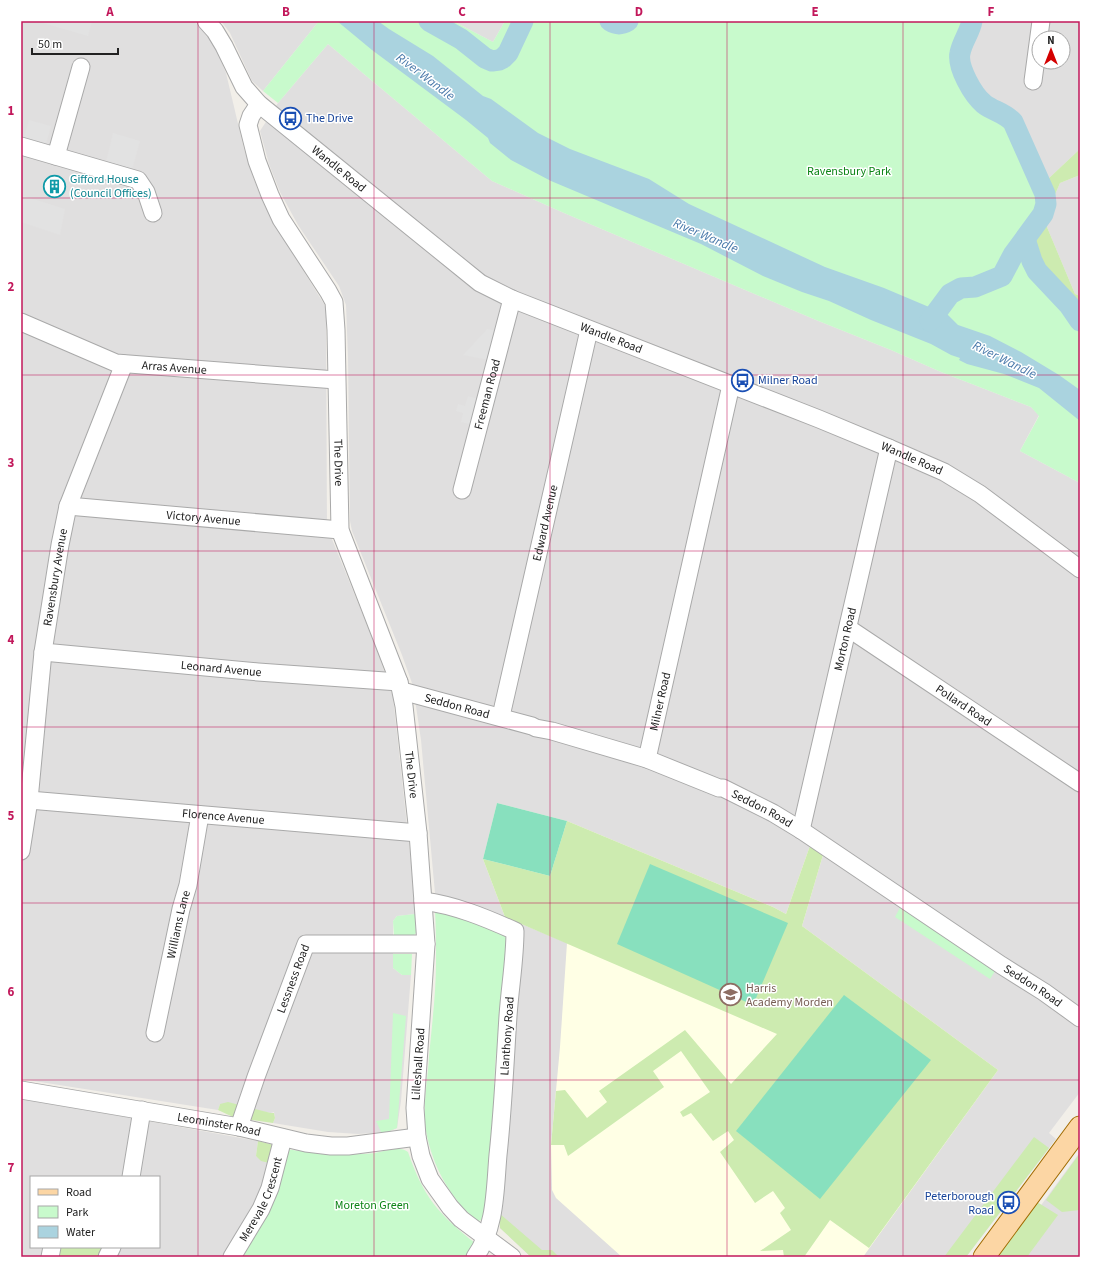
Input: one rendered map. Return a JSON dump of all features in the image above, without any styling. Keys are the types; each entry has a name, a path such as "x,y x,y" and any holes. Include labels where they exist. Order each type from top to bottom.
{"main road":[{"path":"984,1257 1080,1127"}],"street":[{"name":"Wandle Road","path":"206,21 224,46 244,87 259,104 475,279 490,289 889,448 944,472 980,494 1080,569"},
{"path":"1033,81 1041,21"},
{"path":"56,156 81,67"},
{"name":"The Drive","path":"259,104 251,116 248,125 257,161 281,219 334,302 336,324 340,530 400,687 407,726 418,833"},
{"path":"21,146 138,180 146,192 153,213"},
{"name":"Freeman Road","path":"462,490 512,299"},
{"name":"Arras Avenue","path":"21,322 116,363 336,380"},
{"name":"Edward Avenue","path":"501,716 590,330"},
{"name":"Ravensbury Avenue","path":"21,851 29,800 43,652 60,545 68,506 124,364"},
{"name":"Milner Road","path":"647,759 731,385"},
{"name":"Morton Road","path":"801,830 889,448"},
{"name":"Victory Avenue","path":"68,506 340,530"},
{"name":"Pollard Road","path":"848,628 1080,783"},
{"name":"Leonard Avenue","path":"43,652 400,687"},
{"name":"Seddon Road","path":"400,687 501,716 536,728 647,759 732,792 735,795 773,813 801,830 1001,965 1044,992 1080,1018"},
{"name":"Florence Avenue","path":"29,800 200,816 418,833"},
{"name":"Williams Lane","path":"155,1033 181,909 188,885 200,816"},
{"name":"Lilleshall Road","path":"418,833 426,944 415,1108 417,1137 425,1167 436,1188 450,1207 461,1219 512,1257"},
{"name":"Llanthony Road","path":"423,901 442,904 497,923 515,931 515,948 508,1009 494,1207 487,1238"},
{"name":"Lessness Road","path":"240,1127 256,1077 306,944 426,944"},
{"name":"Leominster Road","path":"21,1090 240,1127 306,1143 331,1146 348,1146 417,1137"},
{"path":"131,1176 142,1110"},
{"name":"Merevale Crescent","path":"232,1257 261,1210 270,1188 283,1138"},
{"path":"475,1257 487,1238"},
{"path":"107,1257 112,1248"}],"shaded area":[{"path":"21,21 193,21 197,24 206,34 217,51 226,73 244,149 262,200 272,220 324,304 326,310 327,527 376,647 393,697 411,862 415,914 397,916 393,921 393,968 402,975 411,975 401,1101 397,1128 387,1132 358,1134 328,1132 273,1123 275,1118 274,1112 271,1113 220,1104 218,1110 21,1079"},
{"path":"44,21 92,21 88,36 43,23"},
{"path":"221,21 319,21 263,91 252,81 230,33"},
{"path":"453,21 505,21 493,42"},
{"path":"975,21 1080,21 1080,149 1047,180 1049,194 1010,114 1004,111 1000,103 981,98 967,75 963,62 963,52 973,32"},
{"path":"328,44 492,181 816,320 941,372 1031,407 1039,415 1020,451 1080,483 1080,1092 1049,1133 1056,1139 966,1257 531,1257 500,1228 520,951 518,922 435,893 421,740 413,686 352,531 350,521 346,305 339,286 298,225 280,192 269,164 260,131 278,103"},
{"path":"29,120 51,126 46,144 24,138"},
{"path":"113,133 140,141 132,170 106,162"},
{"path":"1080,175 1080,296 1075,294 1044,220 1060,183"},
{"path":"21,195 65,209 60,235 21,222"},
{"path":"487,329 501,332 494,361 463,355"},
{"path":"468,396 483,400 476,426 461,422 463,413 456,411 458,404 465,406"},
{"name":"Harris Academy Morden","path":"497,803 567,821 773,907 786,914 812,840 825,848 802,926 998,1070 863,1257 622,1257 556,1198 552,1190 551,1145 560,1047 567,943 505,917 483,859"},
{"path":"21,1098 258,1141 256,1156 269,1163 264,1183 248,1218 223,1257 21,1257"},
{"path":"1080,1152 1080,1257 1004,1257 1039,1208"}],"green space":[{"name":"Ravensbury Park","path":"319,21 453,21 493,42 505,21 975,21 964,58 968,74 979,95 986,103 1005,112 1015,120 1049,194 1045,212 1030,238 1031,246 1041,269 1080,310 1080,483 1020,451 1039,416 1031,407 941,372 816,320 492,181 328,44 278,103 263,91"},
{"path":"1080,149 1080,175 1060,183 1044,220 1075,294 1080,296 1080,310 1041,269 1031,246 1030,238 1045,214 1049,204 1047,180"},
{"path":"497,803 567,821 550,876 483,859"},
{"name":"Harris Academy Morden","path":"567,821 773,907 786,914 812,840 825,848 802,926 998,1070 869,1248 830,1220 804,1257 784,1257 783,1250 760,1251 791,1230 780,1213 785,1208 773,1191 755,1203 720,1152 734,1140 728,1131 713,1141 691,1113 683,1117 680,1112 710,1092 681,1051 653,1071 664,1087 568,1156 564,1145 551,1145 556,1091 565,1090 587,1118 607,1102 599,1091 685,1030 731,1084 777,1034 505,917 483,859 550,876"},
{"path":"650,864 788,923 753,1005 617,944"},
{"path":"904,900 999,965 990,979 895,917"},
{"path":"441,909 503,934 507,939 502,1048 496,1053 494,1084 499,1091 484,1219 478,1221 459,1203 444,1181 433,1157 426,1131 426,1094 435,985 435,910"},
{"path":"415,914 416,933 414,935 394,936 393,921 397,916"},
{"path":"393,954 412,954 411,975 402,975 393,968"},
{"path":"844,995 931,1060 820,1199 736,1131"},
{"path":"393,1013 406,1016 397,1128 387,1132 381,1132 376,1121 389,1119"},
{"path":"228,1102 274,1113 275,1118 273,1123 233,1117 218,1110 220,1104"},
{"path":"1034,1137 1049,1148 966,1257 944,1257"},
{"path":"258,1141 274,1145 269,1163 261,1161 256,1156"},
{"name":"Moreton Green","path":"286,1149 341,1154 364,1154 397,1149 408,1152 420,1181 433,1203 451,1223 475,1243 474,1247 466,1257 236,1257"},
{"path":"1080,1153 1080,1210 1062,1212 1046,1200"},
{"path":"1037,1202 1058,1215 1027,1257 997,1257"},
{"path":"499,1213 542,1250 552,1250 559,1257 531,1257 500,1228"},
{"path":"58,1248 103,1248 99,1257 56,1257"}],"water":[{"name":"River Wandle","path":"337,21 378,21 433,56 483,96 491,99 538,133 570,149 649,179 689,204 825,267 884,288 929,307 943,310 958,325 990,336 1021,352 1059,375 1080,390 1080,421 1039,388 1004,374 967,364 959,360 960,358 951,355 931,344 829,301 763,276 701,244 551,181 511,160 490,143 488,138 466,120 372,50"}],"waterway":[{"path":"429,21 461,39 485,58 492,61 499,60 508,53 523,21"},
{"path":"610,21 619,24 628,21"},
{"path":"930,321 950,294 961,288 975,287 1002,276 1013,255 1043,214 1046,204 1045,194 1013,122 1006,116 984,104 975,94 963,73 960,53 972,21"},
{"path":"1025,239 1037,271 1069,305 1080,321"}],"place":[{"name":"The Drive","path":"290,118"},
{"name":"Gifford House (Council Offices)","path":"54,186"},
{"name":"Milner Road","path":"743,380"},
{"name":"Harris Academy Morden","path":"730,995"},
{"name":"Peterborough Road","path":"1009,1203"}]}
